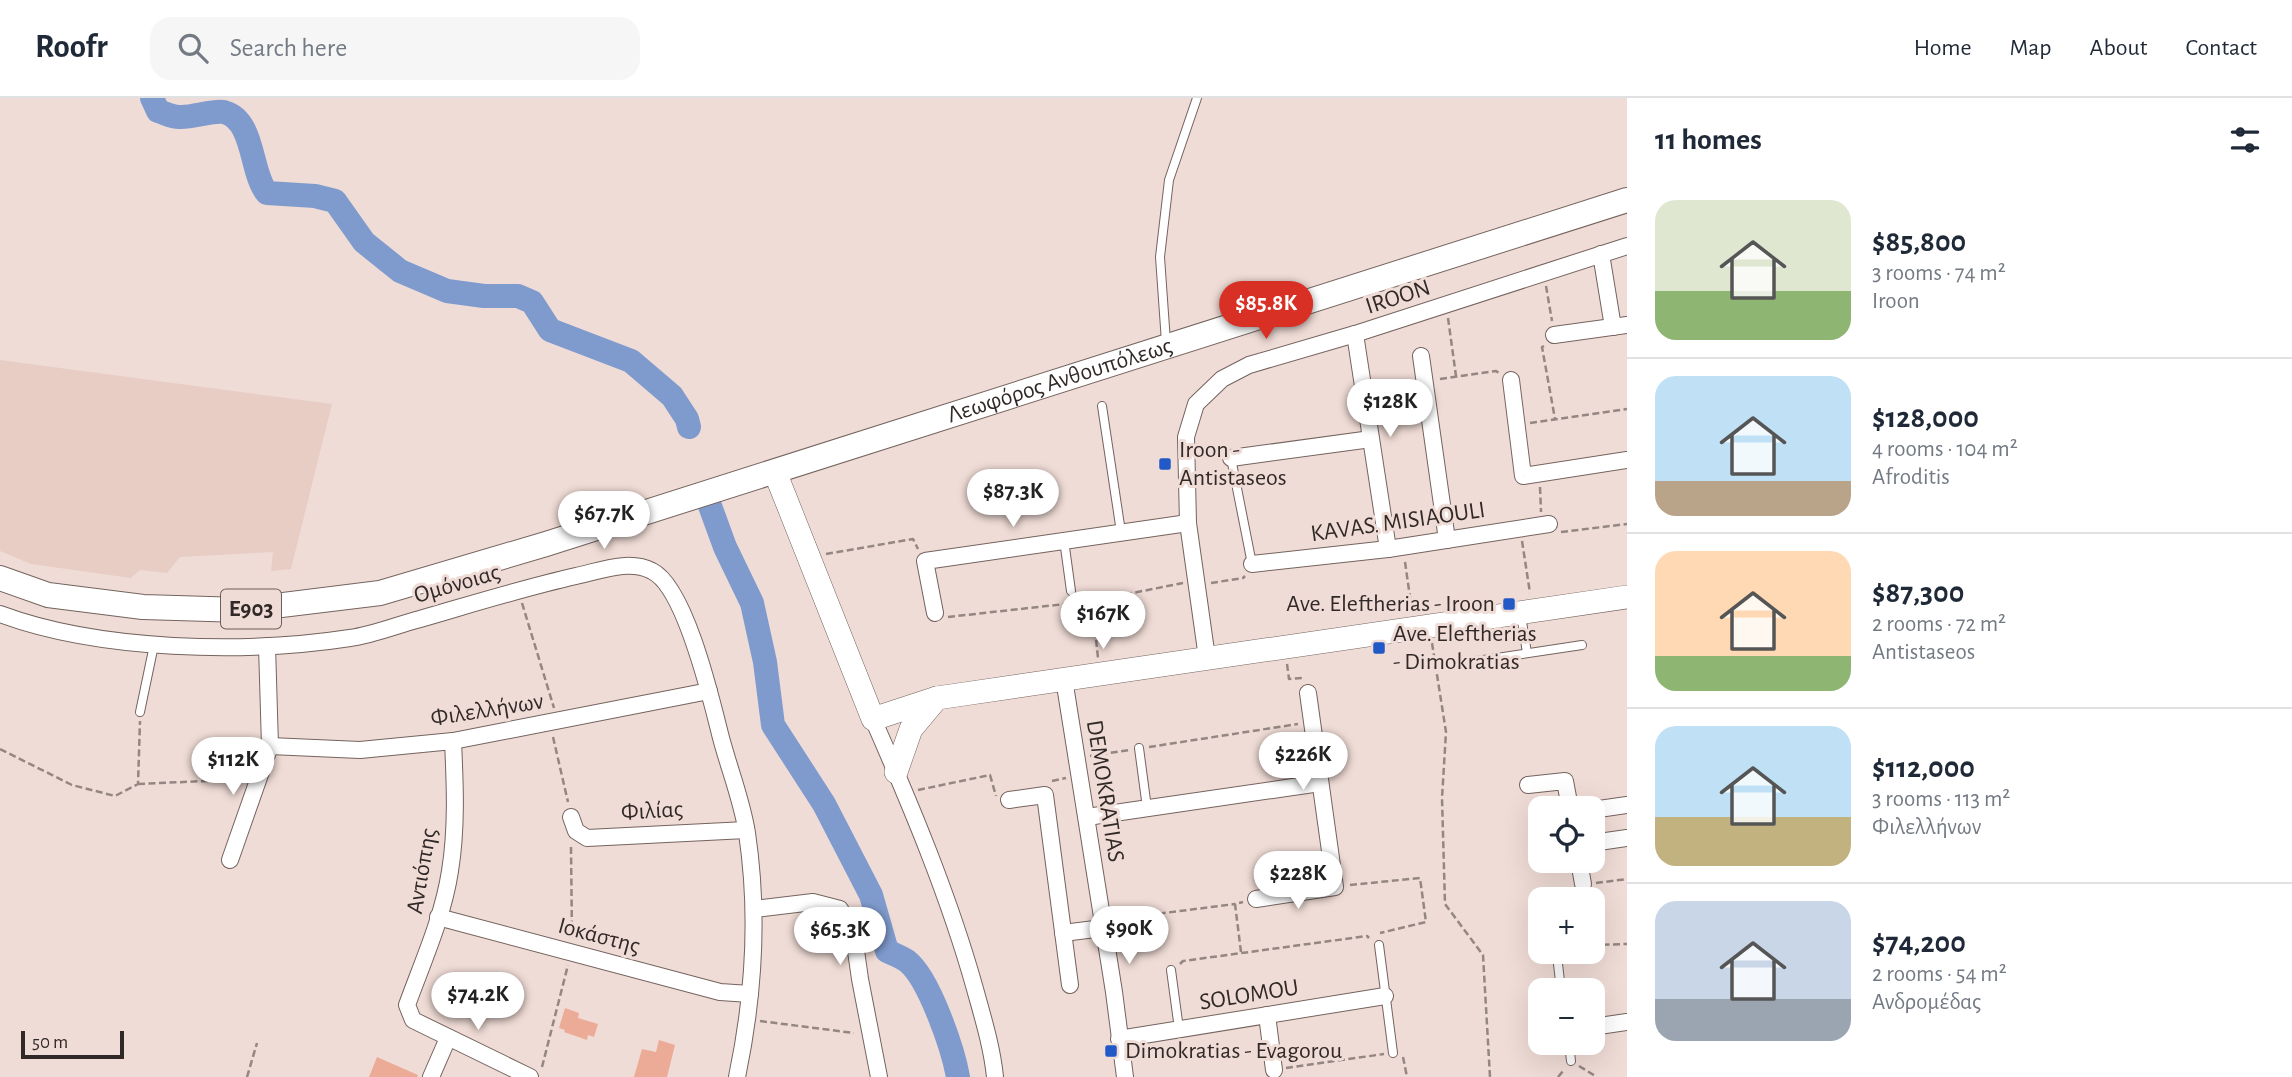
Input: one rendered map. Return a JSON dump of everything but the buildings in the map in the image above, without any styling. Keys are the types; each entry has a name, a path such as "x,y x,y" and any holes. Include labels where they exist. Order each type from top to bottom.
{"main road":[{"name":"Λεωφόρος Ανθουπόλεως","path":"775,472 1627,200"},
{"name":"E903","path":"0,578 48,595 130,606 242,610 380,593 775,472"},
{"path":"775,472 873,719 937,698 1627,597"},
{"path":"900,782 911,729 937,698"}],"street":[{"name":"IROON","path":"1207,658 1188,523 1186,437 1196,404 1222,379 1249,365 1355,334 1627,246"},
{"path":"1554,335 1620,326 1601,254"},
{"path":"1355,334 1371,439 1395,548"},
{"path":"1421,356 1447,540"},
{"path":"1511,380 1523,476 1627,460"},
{"path":"1231,458 1371,439"},
{"path":"935,612 925,561 1188,523"},
{"name":"KAVAS. MISIAOULI","path":"1252,564 1395,548 1546,525"},
{"name":"Ομόνοιας","path":"0,614 18,621 80,635 154,645 267,646 352,638 518,590 624,565 653,571 678,600 709,691 746,830 754,909 753,963 737,1077"},
{"path":"230,860 270,746 267,646"},
{"name":"DEMOKRATIAS","path":"1064,679 1125,1077"},
{"name":"Φιλελλήνων","path":"270,746 360,751 453,741 709,691"},
{"path":"1256,899 1335,887 1308,693"},
{"path":"873,719 962,943 993,1055 995,1077"},
{"name":"Αντιόπης","path":"448,1038 414,1020 407,1005 439,918 450,871 456,801 453,741"},
{"path":"1528,785 1565,781 1568,796"},
{"path":"1087,817 1320,783"},
{"path":"1009,800 1045,795 1070,985"},
{"path":"1605,808 1627,805"},
{"name":"Φιλίας","path":"572,817 576,831 587,838 746,830"},
{"path":"1605,841 1627,838"},
{"path":"1581,873 1583,884"},
{"path":"754,909 813,902 840,909 854,937 879,1077"},
{"name":"Ιοκάστης","path":"439,918 720,992 750,994"},
{"path":"1063,933 1103,925"},
{"name":"SOLOMOU","path":"1119,1039 1385,996"},
{"path":"1267,1015 1275,1074"},
{"path":"1605,1025 1627,1022"},
{"path":"431,1077 448,1038 530,1077"}],"lane":[{"path":"1167,346 1160,257 1169,180 1197,98"},
{"path":"1102,406 1121,532"},
{"path":"1231,458 1252,564"},
{"path":"1064,540 1071,591"},
{"path":"1526,611 1527,653"},
{"path":"140,712 154,645"},
{"path":"1470,662 1582,645"},
{"path":"1139,748 1147,808"},
{"path":"1379,945 1393,1053"},
{"path":"1558,964 1560,978"},
{"path":"1171,970 1179,1029"},
{"path":"1570,1055 1571,1061"}],"path":[{"path":"1544,273 1555,344 1542,347 1555,419"},
{"path":"1447,304 1456,376"},
{"path":"1425,382 1496,371 1511,380"},
{"path":"1516,425 1627,409"},
{"path":"1539,473 1546,525 1552,533 1627,524"},
{"path":"1520,529 1526,611"},
{"path":"810,556 913,539 925,561"},
{"path":"1395,548 1422,627 1446,732 1442,799 1445,904 1483,955 1490,1077"},
{"path":"1198,585 1243,578 1252,564"},
{"path":"518,590 554,722 572,817 572,953 539,1077"},
{"path":"1071,591 1092,601 1100,674"},
{"path":"1285,647 1289,679 1306,678 1308,693"},
{"path":"138,784 140,712"},
{"path":"1077,758 1312,722"},
{"path":"0,749 72,785 115,796 138,784 228,780 261,773"},
{"path":"900,782 990,775 996,796 1009,800"},
{"path":"1045,795 1052,781 1080,775"},
{"path":"1171,970 1183,961 1367,936 1426,922 1420,878 1335,887"},
{"path":"1583,884 1627,879"},
{"path":"1103,925 1256,899"},
{"path":"1235,904 1241,952"},
{"path":"1367,936 1379,945"},
{"path":"1605,945 1627,944"},
{"path":"747,1019 871,1035"},
{"path":"247,1077 257,1043"},
{"path":"1275,1074 1393,1053 1404,1057 1407,1077"},
{"path":"1571,1061 1597,1077"}],"shaded area":[{"path":"0,360 332,404 291,569 271,571 273,552 180,557 167,573 140,570 131,578 31,564 0,551"}],"waterway":[{"path":"152,98 158,111 174,116 224,112 234,117 247,136 257,173 267,193 315,196 335,201 364,242 400,271 447,291 484,296 518,296 532,302 550,330 631,361 672,396 689,427"},
{"path":"710,506 725,547 752,603 765,662 773,725 824,804 871,895 887,951 907,961 924,982 945,1032 958,1077"}],"place":[{"name":"Iroon - Antistaseos","path":"1165,464"},
{"name":"Ave. Eleftherias - Iroon","path":"1509,604"},
{"name":"Ave. Eleftherias - Dimokratias","path":"1379,648"},
{"name":"Dimokratias - Evagorou","path":"1111,1051"}]}
